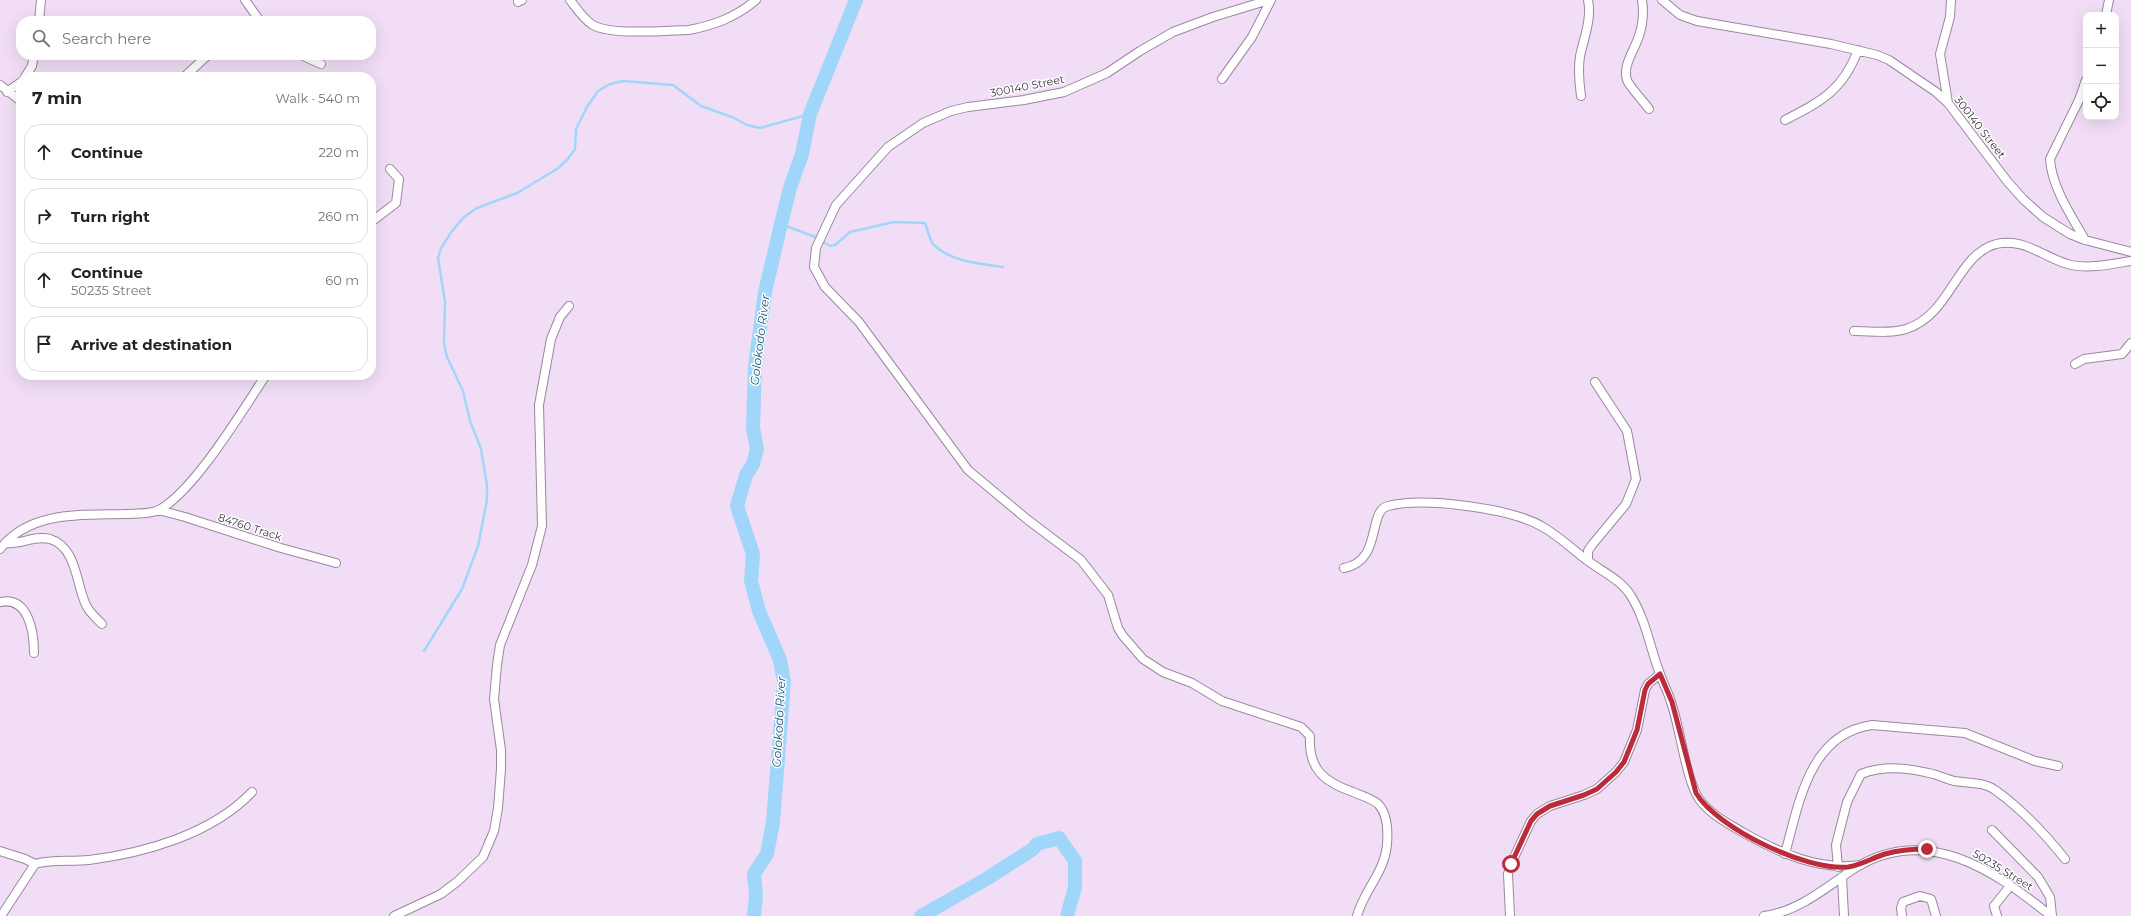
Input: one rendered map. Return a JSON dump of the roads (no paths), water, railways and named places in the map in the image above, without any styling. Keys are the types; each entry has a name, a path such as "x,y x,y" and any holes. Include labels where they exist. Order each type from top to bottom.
{"street":[{"path":"39,16 41,0"},
{"path":"245,0 256,16"},
{"path":"570,0 592,25 601,29 615,31 689,30 701,28 731,18 756,0"},
{"path":"1222,79 1252,37 1270,0"},
{"name":"300140 Street","path":"1270,0 1213,17 1172,32 1107,73 1064,92 1024,100 968,107 951,111 923,123 888,147 836,205 816,248 814,268 819,279 859,322 968,470 1028,520 1081,560 1108,595 1118,628 1134,651 1143,659 1164,672 1192,683 1222,701 1302,727 1310,736 1311,759 1325,778 1379,804 1386,816 1387,825 1385,857 1377,877 1360,903 1357,916"},
{"path":"1581,96 1578,77 1580,57 1587,28 1588,0"},
{"path":"1642,0 1644,15 1642,25 1630,58 1626,78 1629,85 1641,97 1648,109"},
{"name":"300140 Street","path":"1662,0 1680,15 1697,21 1858,50 1889,60 1936,92 1948,103 2023,199 2043,217 2070,234 2085,240 2131,252"},
{"path":"1948,103 1940,54 1950,17 1952,0"},
{"path":"2107,12 2109,0"},
{"path":"1785,120 1818,101 1840,84 1851,68 1858,50"},
{"path":"28,72 32,66 33,60"},
{"path":"189,72 203,60"},
{"path":"312,60 321,64"},
{"path":"2085,84 2079,100 2050,159 2051,168 2065,206 2085,240"},
{"path":"0,85 16,98"},
{"path":"8,92 16,86"},
{"path":"376,218 396,203 399,179 390,169"},
{"path":"1854,331 1894,331 1906,329 1916,324 1932,313 1946,298 1967,265 1976,255 1996,244 2006,242 2026,246 2062,262 2080,266 2093,266 2131,261"},
{"path":"394,916 441,894 458,881 483,857 494,831 498,808 501,769 501,750 494,699 497,665 500,645 532,565 542,526 539,405 551,339 560,317 569,306"},
{"path":"2075,364 2084,359 2122,354 2131,343"},
{"path":"2,546 21,529 44,520 70,516 137,513 158,510 184,489 207,461 263,380"},
{"path":"1588,561 1588,551 1626,504 1636,479 1627,432 1595,382"},
{"path":"1344,568 1356,564 1363,559 1373,537 1380,512 1386,506 1406,504 1457,505 1518,517 1542,527 1618,582 1631,597 1646,631 1660,674 1672,702 1693,784 1700,800 1712,812 1728,824 1785,854 1838,867 1861,865"},
{"name":"84760 Track","path":"158,510 185,517 281,548 336,563"},
{"path":"2,546 40,538 58,543 69,556 75,568 85,604 102,624"},
{"path":"0,602 9,602 17,606 28,617 33,631 34,653"},
{"path":"1510,916 1508,874 1511,864 1531,821 1537,814 1550,806 1584,795 1597,789 1616,772 1624,762 1637,730 1645,690 1648,684 1660,674"},
{"path":"1785,854 1801,798 1809,776 1818,760 1828,746 1837,738 1849,730 1860,726 1872,725 1964,733 2035,761 2058,766"},
{"path":"1838,867 1836,845 1847,802 1861,774 1876,769 1894,768 1934,774 1952,780 1981,784 1994,789 2044,833 2065,859"},
{"path":"0,851 25,859 34,864 102,859 130,854 212,824 238,808 252,792"},
{"path":"1992,830 2038,877 2050,897 2052,916"},
{"name":"50235 Street","path":"1764,916 1779,912 1807,900 1861,865 1880,856 1897,851 1912,849 1938,851 1969,862 2010,886 2052,916"},
{"path":"1,916 34,864"},
{"path":"1842,877 1844,916"},
{"path":"1997,916 1994,906 2010,886"},
{"path":"1902,916 1901,908 1903,902 1920,896 1931,899 1936,916"}],"waterway":[{"name":"Golokodo River","path":"754,916 756,895 754,874 767,854 773,822 784,682 780,660 759,611 751,581 753,554 737,506 746,475 753,464 757,449 753,428 755,367 765,292 790,188 802,154 810,114 856,0"},
{"path":"424,651 462,589 478,546 487,500 487,485 481,449 470,421 463,391 447,357 444,343 445,301 438,258 441,248 452,231 464,217 477,208 517,193 557,169 567,160 575,149 576,129 587,107 598,91 610,84 623,81 673,85 701,106 732,117 747,125 760,128 810,114"},
{"path":"822,241 830,246 835,245 850,232 894,222 925,223 931,241 935,246 950,256 977,263 1003,267"},
{"path":"781,224 818,238"},
{"name":"Golokodo River","path":"921,916 988,878 1033,849 1037,844 1059,838 1075,861 1075,887 1067,916"}]}
